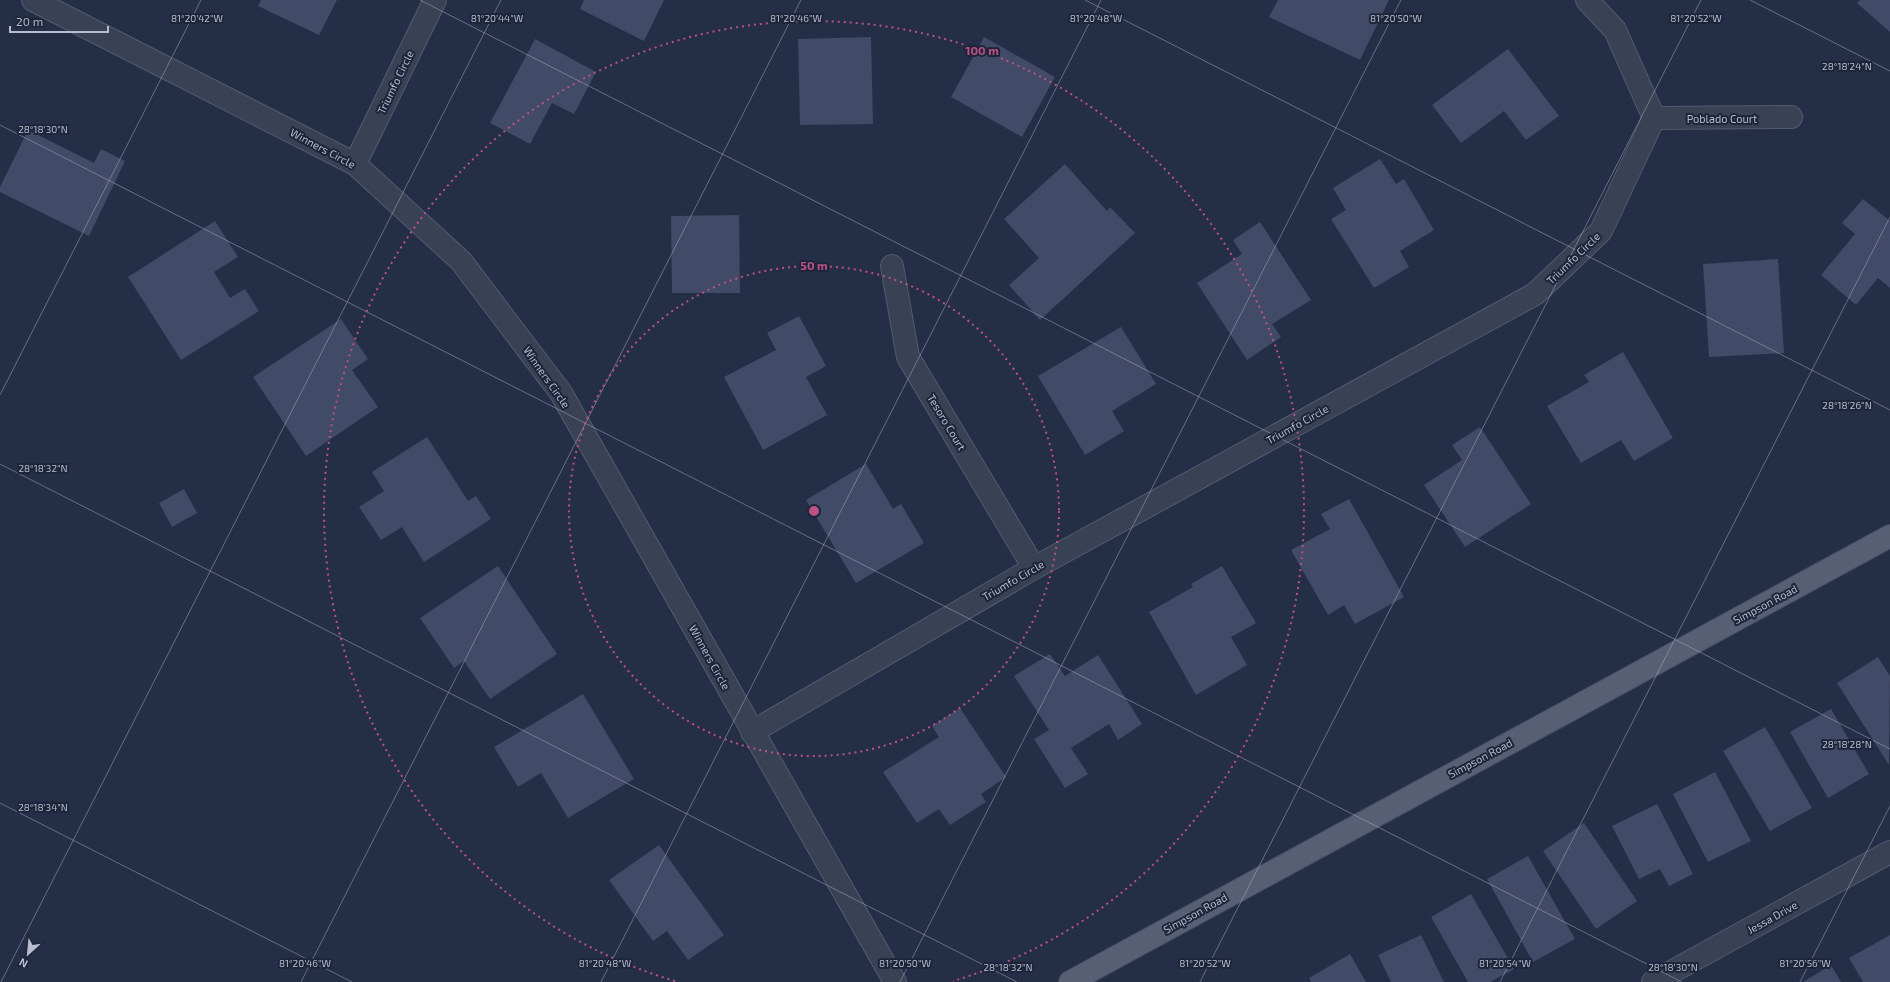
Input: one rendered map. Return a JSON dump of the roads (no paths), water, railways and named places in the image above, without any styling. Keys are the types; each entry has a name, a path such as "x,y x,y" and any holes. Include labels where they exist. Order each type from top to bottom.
{"main road":[{"name":"Simpson Road","path":"1070,982 1890,536"}],"street":[{"name":"Winners Circle","path":"32,0 355,164 461,261 561,393 895,982"},
{"name":"Triumfo Circle","path":"355,164 436,0"},
{"path":"1587,0 1615,30 1654,118"},
{"name":"Poblado Court","path":"1654,118 1791,117"},
{"name":"Triumfo Circle","path":"752,732 1034,568 1535,294 1601,231 1654,118"},
{"name":"Tesoro Court","path":"892,266 908,356 1034,568"},
{"name":"Jessa Drive","path":"1653,982 1890,852"}]}
